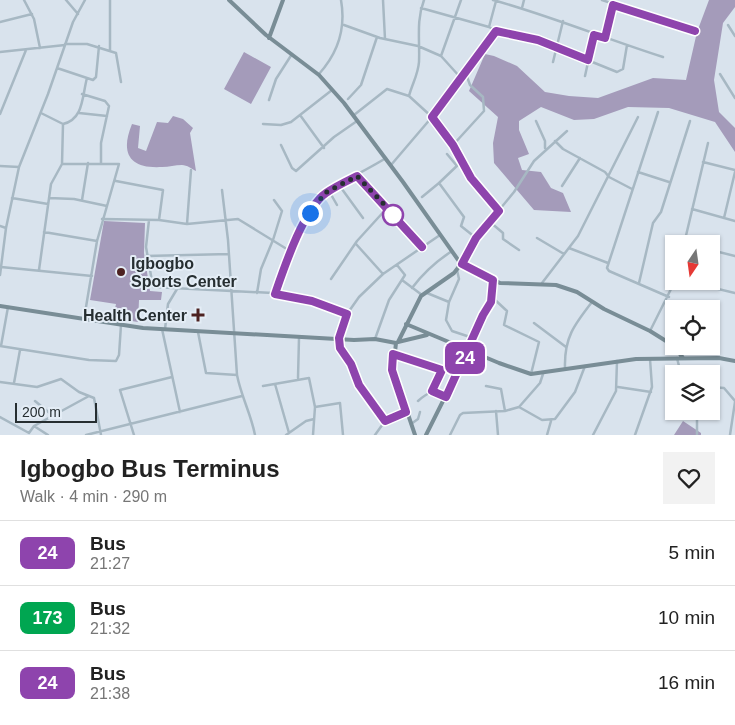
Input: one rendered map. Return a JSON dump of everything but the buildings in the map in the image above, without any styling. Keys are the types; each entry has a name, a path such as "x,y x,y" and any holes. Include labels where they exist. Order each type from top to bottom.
{"main road":[{"path":"229,0 269,38 319,75 358,120 461,264 493,280 510,285 542,283 556,285 577,292 592,302 665,340"},
{"path":"269,38 283,0"},
{"path":"415,435 392,370 394,352 406,324 423,294 457,270 461,264"},
{"path":"0,306 120,325 198,332 375,339 397,342 430,336"},
{"path":"406,324 430,336 531,374 543,374 618,361 650,358 719,358 735,361"},
{"path":"426,435 468,351"}],"street":[{"path":"24,0 37,27 40,48"},
{"path":"66,0 78,14"},
{"path":"0,274 6,228 19,167 41,113 65,44 84,0"},
{"path":"110,0 110,50"},
{"path":"319,75 331,57 344,25 341,0"},
{"path":"383,0 385,39"},
{"path":"409,96 416,78 419,62 418,46 424,0"},
{"path":"440,56 456,18 461,0"},
{"path":"489,27 495,0 563,21 594,35 663,57"},
{"path":"522,8 524,0"},
{"path":"602,0 695,31"},
{"path":"605,38 615,0"},
{"path":"422,8 489,27 496,31 512,33 620,71 627,45"},
{"path":"0,22 32,14"},
{"path":"554,62 555,47 563,21"},
{"path":"344,25 377,37 418,46 440,56 460,77"},
{"path":"728,25 735,36"},
{"path":"391,165 432,117 496,31"},
{"path":"585,76 594,35"},
{"path":"348,99 361,85 377,37"},
{"path":"0,52 65,44 99,46 117,55 121,82"},
{"path":"57,68 93,80 96,76 99,46"},
{"path":"0,114 26,50"},
{"path":"269,100 276,79 292,54"},
{"path":"453,145 484,111 483,97 470,85 465,71"},
{"path":"720,74 735,98"},
{"path":"41,113 63,124 72,122 79,113 87,78"},
{"path":"354,116 388,89 409,96 432,117 453,145 461,162 480,189 488,195 490,202 499,211"},
{"path":"263,124 281,125 291,122 332,90"},
{"path":"82,94 105,101 109,106 101,143 101,163"},
{"path":"658,112 608,263 608,270 669,297"},
{"path":"79,113 107,116"},
{"path":"300,115 324,148"},
{"path":"542,283 578,236 638,117"},
{"path":"281,145 295,172 358,120"},
{"path":"536,121 545,140 545,150"},
{"path":"638,284 653,223 661,212 690,121"},
{"path":"39,270 53,177 62,164 63,124"},
{"path":"461,264 476,238 545,150 567,131"},
{"path":"555,141 564,149 632,189"},
{"path":"686,235 708,143"},
{"path":"447,154 457,166"},
{"path":"275,294 290,251 317,202 329,191 386,158"},
{"path":"562,186 580,158"},
{"path":"422,196 461,162"},
{"path":"703,162 735,171 724,218"},
{"path":"82,200 88,163"},
{"path":"62,164 118,163 116,181 102,219 84,319"},
{"path":"0,166 19,167"},
{"path":"187,224 191,170"},
{"path":"638,172 669,182"},
{"path":"357,176 422,247"},
{"path":"116,181 163,190 159,220"},
{"path":"439,183 464,216 461,226 476,238"},
{"path":"339,185 363,218"},
{"path":"222,190 230,254 237,375 255,435"},
{"path":"329,191 337,205"},
{"path":"12,198 48,204"},
{"path":"49,198 82,200 107,206"},
{"path":"258,293 261,269 282,211 274,200"},
{"path":"331,279 339,264 388,208"},
{"path":"692,209 735,221"},
{"path":"102,219 159,220 187,224 225,219 240,220 290,251"},
{"path":"149,220 146,256 151,286 275,294 312,301 347,314"},
{"path":"490,222 503,233 503,239 519,250"},
{"path":"0,226 6,228"},
{"path":"44,232 98,241"},
{"path":"385,421 359,385 351,364 340,348 339,338 347,314 359,296 383,274 440,235"},
{"path":"537,238 564,254"},
{"path":"356,244 383,274"},
{"path":"569,248 608,263"},
{"path":"412,288 420,276 432,264 452,251"},
{"path":"720,252 735,256"},
{"path":"146,256 230,254"},
{"path":"375,339 389,300 405,274 397,265"},
{"path":"1,267 92,276"},
{"path":"457,270 459,279 449,302 447,324 452,331 474,338"},
{"path":"402,280 423,294 449,302"},
{"path":"468,351 483,315 493,298 493,280"},
{"path":"177,289 168,304 164,329 180,412"},
{"path":"720,289 735,293"},
{"path":"650,331 672,290"},
{"path":"493,298 507,311 504,325 539,342 531,374"},
{"path":"565,370 566,347 576,323 592,302"},
{"path":"8,308 1,346 20,350 90,360 116,361 120,356 120,325"},
{"path":"534,323 566,347"},
{"path":"198,332 206,373 237,375"},
{"path":"298,378 299,336"},
{"path":"14,383 20,350"},
{"path":"394,352 442,370 432,391"},
{"path":"635,435 651,392 650,358"},
{"path":"677,358 679,365"},
{"path":"592,435 617,387 618,361"},
{"path":"519,407 542,420 551,421 560,415 575,392 585,366"},
{"path":"450,435 460,415 463,413 505,411 519,407 540,383 543,374"},
{"path":"134,435 129,424 120,390 172,376"},
{"path":"0,382 38,387 51,384 58,378 79,392 94,398 100,433"},
{"path":"263,386 298,378 309,378 315,407 313,435"},
{"path":"275,384 287,434 306,421 314,419"},
{"path":"486,386 502,390 505,411"},
{"path":"617,387 651,392"},
{"path":"720,388 724,388 735,402 730,435"},
{"path":"418,401 427,392 432,391 446,397"},
{"path":"0,417 28,434 34,426 90,395"},
{"path":"86,435 242,396"},
{"path":"35,401 52,415"},
{"path":"315,407 340,403 343,435"},
{"path":"496,411 498,435"},
{"path":"375,435 385,421 406,412"},
{"path":"410,425 418,418 420,412"},
{"path":"697,420 697,435"},
{"path":"547,435 551,421"},
{"path":"34,426 48,435"}],"shaded area":[{"path":"709,0 735,0 735,7 723,23 714,80 719,112 735,128 735,152 715,122 669,108 628,107 594,119 574,120 541,107 519,121 519,130 529,154 518,158 522,170 541,172 551,188 563,193 571,212 534,210 494,163 493,143 498,117 469,91 485,54 517,66 545,92 569,96 598,98 653,78 686,80 697,32"},
{"path":"244,52 271,67 251,104 224,89"},
{"path":"173,116 183,119 193,128 190,133 196,171 184,165 151,167 135,162 130,157 127,143 132,124 140,126 138,148 146,151 157,122 168,123"},
{"name":"Igbogbo Sports Center","path":"104,221 145,223 144,253 150,291 162,292 161,300 139,300 138,322 113,318 116,304 90,300"},
{"path":"683,421 701,433 701,435 674,435"}],"bus line":[{"name":"24","path":"422,247 357,176 325,193 317,202 290,251 275,294 312,301 347,314 339,338 340,348 351,364 359,385 385,421 406,412 392,370 393,354 430,364 442,370 432,391 446,397 483,315 493,298 493,280 462,264 476,238 499,211 490,202 488,195 471,178 453,145 432,117 496,31 538,40 588,60 594,35 605,38 613,5 695,31"}],"place":[{"name":"Igbogbo Sports Center","path":"121,272"},
{"name":"Health Center","path":"198,315"}],"route":[{"path":"310,213 325,193 357,176 368,190 396,217 393,215"}]}
